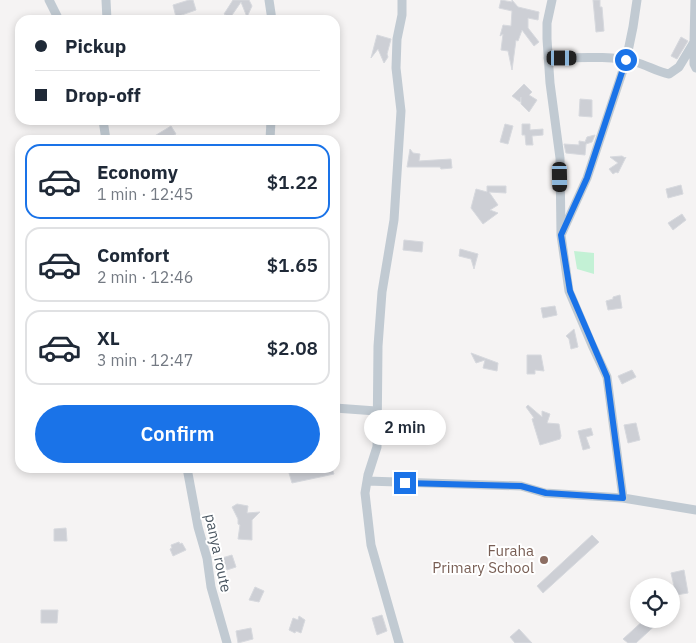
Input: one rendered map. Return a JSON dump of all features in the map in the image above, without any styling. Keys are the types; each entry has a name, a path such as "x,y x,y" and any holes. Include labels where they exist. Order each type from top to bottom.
{"street":[{"path":"49,0 56,15"},
{"path":"106,0 107,15"},
{"path":"269,0 271,15"},
{"path":"399,643 371,545 365,493 366,482 377,447 378,346 382,292 394,220 398,165 401,111 396,68 397,39 402,14 402,0"},
{"path":"552,0 548,23 548,58 560,158 561,235 570,291 607,377 623,498"},
{"path":"561,235 587,178 626,60 637,0"},
{"path":"695,0 694,42 696,68"},
{"path":"548,58 626,60 669,74 679,67 694,42"},
{"path":"340,408 376,411"},
{"name":"panya route","path":"187,473 198,526 208,558 211,587 227,643"},
{"path":"366,482 521,486 546,493 623,498 696,510"}],"green space":[{"path":"574,251 594,253 594,274 577,269"}],"building":[{"path":"193,0 196,10 176,15 173,5"},
{"path":"233,0 249,0 252,6 248,15 246,15 241,2 232,15 224,14"},
{"path":"501,0 512,2 512,0 518,7 539,12 538,20 528,18 528,28 539,42 534,46 522,30 518,41 516,40 512,70 508,51 501,50 503,34 500,36 503,25 511,26 512,11 499,8"},
{"path":"593,0 600,0 604,31 596,32"},
{"path":"377,35 391,39 388,57 384,63 378,49 371,58"},
{"path":"681,37 688,41 677,59 671,56"},
{"path":"524,84 532,92 529,95 537,100 529,112 521,104 521,97 520,102 512,96"},
{"path":"580,99 592,100 592,117 579,116"},
{"path":"505,124 513,126 508,144 500,142"},
{"path":"522,124 530,124 530,130 543,129 543,135 532,136 533,145 526,145 525,135 522,135"},
{"path":"171,126 176,134 174,135 156,135"},
{"path":"595,135 592,142 586,144 585,155 566,153 564,144 579,145 579,141 585,142 587,137"},
{"path":"410,149 413,153 420,154 419,161 451,159 452,168 407,167"},
{"path":"610,157 626,157 618,173 613,174 609,169 618,163"},
{"path":"681,185 683,194 668,198 666,189"},
{"path":"487,186 506,186 506,193 489,192 498,205 490,210 498,213 483,224 471,208 476,189 487,192"},
{"path":"682,214 686,220 673,230 668,223"},
{"path":"404,240 423,242 422,252 403,250"},
{"path":"460,249 478,254 474,269 471,259 459,256"},
{"path":"620,295 622,308 608,310 606,301"},
{"path":"555,306 557,315 543,318 541,308"},
{"path":"574,329 578,347 571,349 569,339 566,336"},
{"path":"471,353 498,363 497,371 483,368 485,360 476,363"},
{"path":"527,355 541,355 544,371 535,370 535,374 527,374"},
{"path":"632,370 636,377 622,384 618,376"},
{"path":"528,405 542,417 542,411 550,414 547,423 559,424 560,439 540,445 532,419 534,418 526,407"},
{"path":"636,423 640,440 628,443 624,425"},
{"path":"591,428 593,435 586,437 590,448 583,450 578,431"},
{"path":"289,473 334,474 292,483"},
{"path":"237,504 248,506 247,513 260,512 252,520 252,540 238,539 240,525 232,507"},
{"path":"66,528 67,541 54,541 54,529"},
{"path":"592,535 599,542 543,593 537,586"},
{"path":"179,542 180,544 182,543 186,550 173,556 170,549 172,548 171,545"},
{"path":"232,555 236,567 227,570 222,558"},
{"path":"684,570 688,593 680,594 680,578 672,578 671,573"},
{"path":"255,587 264,591 259,602 249,600"},
{"path":"41,610 58,610 57,623 41,623"},
{"path":"382,615 387,631 377,635 372,618"},
{"path":"299,616 305,620 301,633 296,631 295,633 289,630 293,618 298,620"},
{"path":"251,628 253,639 238,643 236,631"},
{"path":"635,628 652,628 636,643 628,643 623,639"},
{"path":"519,629 532,643 515,643 510,637"}],"place":[{"name":"Furaha Primary School","path":"544,560"}],"route":[{"path":"405,483 521,486 546,493 623,498 607,377 570,291 561,235 587,178 626,60"}]}
